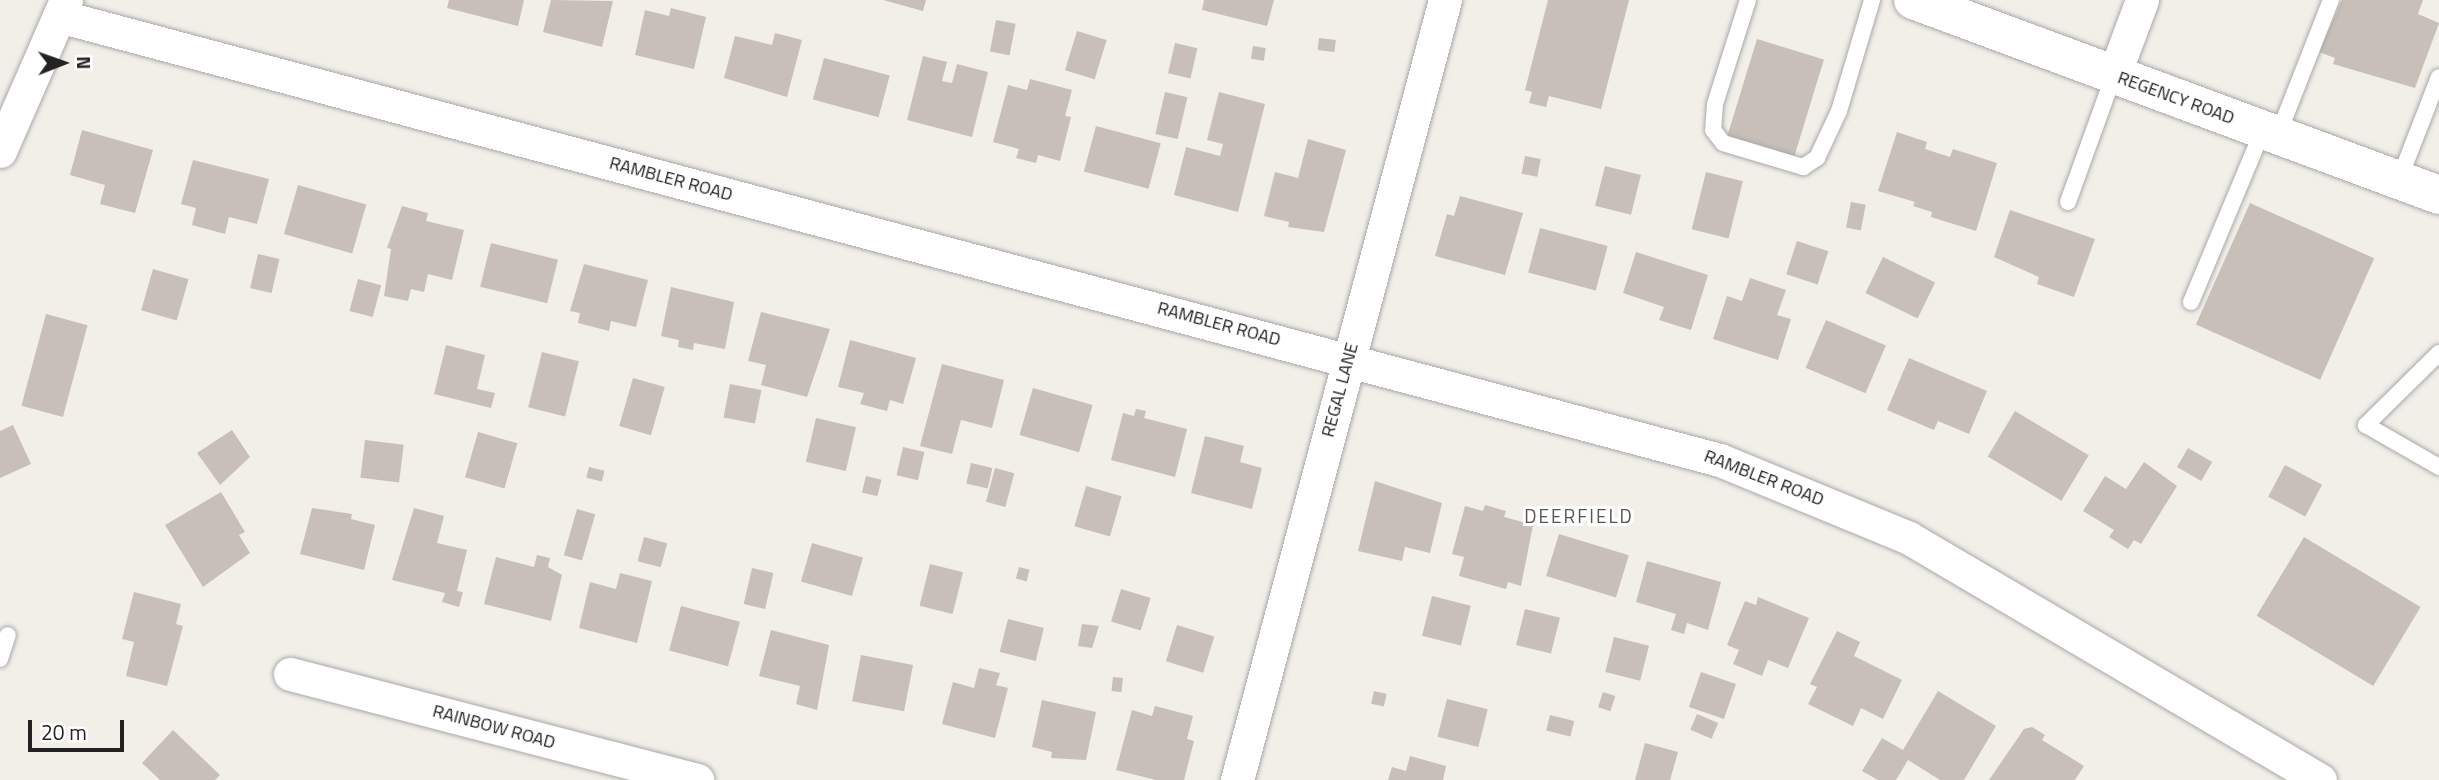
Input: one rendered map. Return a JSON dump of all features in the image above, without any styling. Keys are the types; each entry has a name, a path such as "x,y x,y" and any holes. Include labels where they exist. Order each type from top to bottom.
{"street":[{"name":"REGAL LANE","path":"1237,780 1444,0"},
{"name":"REGENCY ROAD","path":"1913,0 2439,195"},
{"path":"2114,75 2142,0"},
{"name":"RAMBLER ROAD","path":"62,8 1348,358 1656,439 1832,503 1909,538 2320,780"},
{"path":"0,151 62,8"},
{"name":"RAINBOW ROAD","path":"290,674 696,780"}],"lane":[{"path":"1748,0 1715,104 1713,130 1723,143 1803,167 1817,158 1839,111 1872,0"},
{"path":"2191,302 2331,0"},
{"path":"2068,202 2114,75"},
{"path":"2399,180 2439,77"},
{"path":"2439,353 2366,425 2439,467"},
{"path":"0,659 8,635"}],"building":[{"path":"449,0 524,0 518,26 447,8"},
{"path":"551,0 613,1 602,47 543,32"},
{"path":"883,0 926,0 923,11"},
{"path":"1204,0 1274,0 1267,26 1202,10"},
{"path":"1548,0 1629,0 1601,109 1549,96 1546,107 1529,103 1532,92 1525,90"},
{"path":"2342,0 2423,0 2418,14 2439,23 2415,88 2333,64 2335,58 2319,52"},
{"path":"671,8 706,17 694,69 635,55 645,10 669,16"},
{"path":"996,20 1016,24 1010,55 990,51"},
{"path":"1077,31 1107,40 1095,79 1065,70"},
{"path":"775,33 802,40 787,97 724,78 735,36 772,45"},
{"path":"1319,38 1336,40 1334,52 1318,50"},
{"path":"1757,39 1824,59 1794,159 1727,138"},
{"path":"1175,43 1197,48 1190,78 1168,73"},
{"path":"1253,46 1266,48 1264,61 1251,59"},
{"path":"923,56 947,62 942,81 952,83 957,64 988,72 972,137 907,120"},
{"path":"824,58 890,76 879,117 813,100"},
{"path":"1030,79 1072,90 1065,116 1071,117 1060,161 1038,155 1036,163 1016,158 1019,149 993,142 1008,85 1027,90"},
{"path":"1165,92 1187,97 1178,139 1155,134"},
{"path":"1219,92 1265,104 1238,212 1174,195 1186,147 1220,156 1223,144 1207,140"},
{"path":"1096,126 1161,143 1149,189 1084,171"},
{"path":"82,130 153,150 135,213 100,204 105,185 70,175"},
{"path":"1897,132 1927,142 1925,149 1950,157 1953,149 1997,163 1976,231 1931,217 1932,212 1913,206 1915,202 1878,191"},
{"path":"1308,139 1346,150 1324,232 1288,227 1289,222 1264,216 1275,172 1298,178"},
{"path":"1525,156 1541,159 1537,177 1522,174"},
{"path":"193,160 269,179 257,224 229,217 225,234 192,225 196,208 181,204"},
{"path":"1605,166 1641,175 1631,215 1595,206"},
{"path":"1706,172 1743,181 1729,238 1692,229"},
{"path":"298,185 366,205 352,254 284,234"},
{"path":"1460,196 1523,213 1505,275 1435,256 1447,214 1454,216"},
{"path":"1851,202 1866,205 1861,230 1846,228"},
{"path":"2250,203 2374,258 2320,380 2196,325"},
{"path":"402,206 428,213 426,221 464,230 452,280 428,274 424,292 411,289 408,301 384,296 391,249 387,248"},
{"path":"2010,210 2095,239 2074,297 2037,284 2039,277 1994,257"},
{"path":"1540,228 1608,246 1596,291 1528,272"},
{"path":"1797,241 1828,251 1818,284 1786,274"},
{"path":"491,243 558,260 547,303 480,287"},
{"path":"1636,252 1708,275 1691,330 1659,320 1664,307 1623,293"},
{"path":"258,254 279,259 272,293 250,288"},
{"path":"1883,257 1935,282 1918,318 1865,293"},
{"path":"584,264 648,280 636,327 611,321 609,331 578,323 580,313 570,311"},
{"path":"153,269 189,279 177,321 141,310"},
{"path":"1750,278 1786,290 1777,315 1791,319 1778,360 1713,339 1727,296 1742,301"},
{"path":"358,279 381,285 373,317 349,311"},
{"path":"671,287 734,302 725,349 694,343 693,350 678,347 679,340 661,336"},
{"path":"761,312 830,329 807,397 761,385 766,365 748,361"},
{"path":"46,314 88,325 63,417 21,406"},
{"path":"1826,320 1886,345 1866,393 1806,368"},
{"path":"850,340 916,358 903,404 890,400 887,411 860,404 864,393 838,387"},
{"path":"446,345 485,355 477,389 495,393 491,408 434,394"},
{"path":"542,352 579,361 565,416 528,407"},
{"path":"1909,358 1987,391 1969,434 1938,421 1934,430 1887,410"},
{"path":"942,364 1004,380 992,428 961,420 952,454 920,446"},
{"path":"633,378 665,387 651,435 619,426"},
{"path":"730,384 761,390 755,423 724,417"},
{"path":"1033,388 1093,405 1079,452 1019,435"},
{"path":"1136,409 1146,411 1144,418 1187,429 1175,477 1111,460 1123,413 1134,416"},
{"path":"2015,411 2089,455 2061,501 1988,456"},
{"path":"816,418 856,427 846,471 806,462"},
{"path":"13,425 31,464 0,478 0,431"},
{"path":"232,430 250,457 220,485 197,453"},
{"path":"478,432 517,443 504,488 465,477"},
{"path":"1205,436 1244,446 1240,462 1262,468 1252,509 1191,493"},
{"path":"365,440 404,445 399,482 360,478"},
{"path":"903,447 924,452 918,480 896,475"},
{"path":"2188,448 2212,462 2201,481 2177,467"},
{"path":"2144,462 2177,486 2141,544 2134,540 2128,549 2109,537 2114,530 2083,511 2105,476 2126,489"},
{"path":"971,463 992,468 988,488 966,483"},
{"path":"2285,465 2322,485 2305,517 2268,497"},
{"path":"589,467 605,471 602,482 586,478"},
{"path":"995,468 1014,473 1005,507 986,502"},
{"path":"866,476 882,480 877,496 862,492"},
{"path":"1375,481 1442,503 1430,553 1405,547 1402,561 1358,551"},
{"path":"1086,486 1122,496 1110,537 1074,526"},
{"path":"221,492 245,532 239,535 250,553 203,587 165,525"},
{"path":"1485,505 1506,511 1504,517 1533,525 1521,586 1508,582 1506,589 1459,576 1464,557 1452,554 1465,506 1483,511"},
{"path":"312,508 352,514 351,519 375,525 364,570 300,554"},
{"path":"414,508 444,516 437,543 467,550 457,591 463,592 459,607 442,602 445,593 392,580"},
{"path":"577,509 595,514 582,560 564,555"},
{"path":"1559,534 1629,555 1616,597 1546,576"},
{"path":"644,537 667,543 661,567 638,561"},
{"path":"2304,537 2421,607 2373,686 2257,616"},
{"path":"812,543 863,558 852,596 801,581"},
{"path":"537,555 550,558 548,567 562,575 551,621 484,604 496,557 534,567"},
{"path":"1647,561 1721,582 1708,630 1687,623 1684,634 1671,630 1676,614 1636,602"},
{"path":"930,564 963,572 953,614 920,606"},
{"path":"1019,567 1030,570 1027,581 1016,579"},
{"path":"752,568 773,573 765,609 744,604"},
{"path":"620,573 652,581 637,643 579,628 590,582 616,589"},
{"path":"1121,589 1151,598 1141,631 1111,622"},
{"path":"134,592 181,604 176,624 183,626 167,686 126,676 134,642 122,639"},
{"path":"1432,596 1471,606 1461,645 1422,636"},
{"path":"1758,597 1809,618 1788,668 1768,660 1762,676 1733,664 1739,650 1727,645 1745,601 1756,605"},
{"path":"681,606 740,622 728,666 669,650"},
{"path":"1525,609 1560,618 1551,654 1516,645"},
{"path":"1008,619 1044,628 1036,661 1000,652"},
{"path":"1082,624 1099,626 1092,648 1078,646"},
{"path":"1177,625 1214,636 1203,673 1166,661"},
{"path":"771,630 829,645 817,710 796,704 800,686 759,676"},
{"path":"1837,631 1860,642 1854,656 1902,680 1883,719 1861,708 1853,726 1808,704 1817,687 1810,684"},
{"path":"1614,637 1649,646 1640,681 1605,672"},
{"path":"861,655 913,665 904,711 852,701"},
{"path":"979,668 1000,673 996,685 1008,688 995,738 942,724 953,682 974,688"},
{"path":"1701,672 1736,684 1724,719 1689,707"},
{"path":"1113,677 1123,678 1121,692 1112,691"},
{"path":"1374,691 1387,694 1384,707 1371,704"},
{"path":"1938,691 1996,726 1964,780 1940,780 1908,760 1896,780 1878,780 1862,771 1882,738 1903,750"},
{"path":"1603,692 1615,696 1610,711 1598,707"},
{"path":"1447,699 1488,709 1478,747 1438,737"},
{"path":"1042,700 1096,712 1086,760 1051,758 1052,752 1032,747"},
{"path":"1155,706 1193,716 1187,739 1194,741 1184,780 1156,780 1116,770 1132,710 1152,716"},
{"path":"1697,714 1718,723 1712,739 1690,730"},
{"path":"1550,715 1574,721 1570,737 1546,731"},
{"path":"2032,727 2045,735 2042,740 2084,766 2075,780 1989,780 2024,729"},
{"path":"173,730 220,775 215,780 160,780 142,763"},
{"path":"1645,743 1678,752 1670,780 1635,780"},
{"path":"1410,756 1446,766 1443,780 1388,780 1392,767 1406,771"}],"district":[{"name":"DEERFIELD","path":"1579,516"}]}
